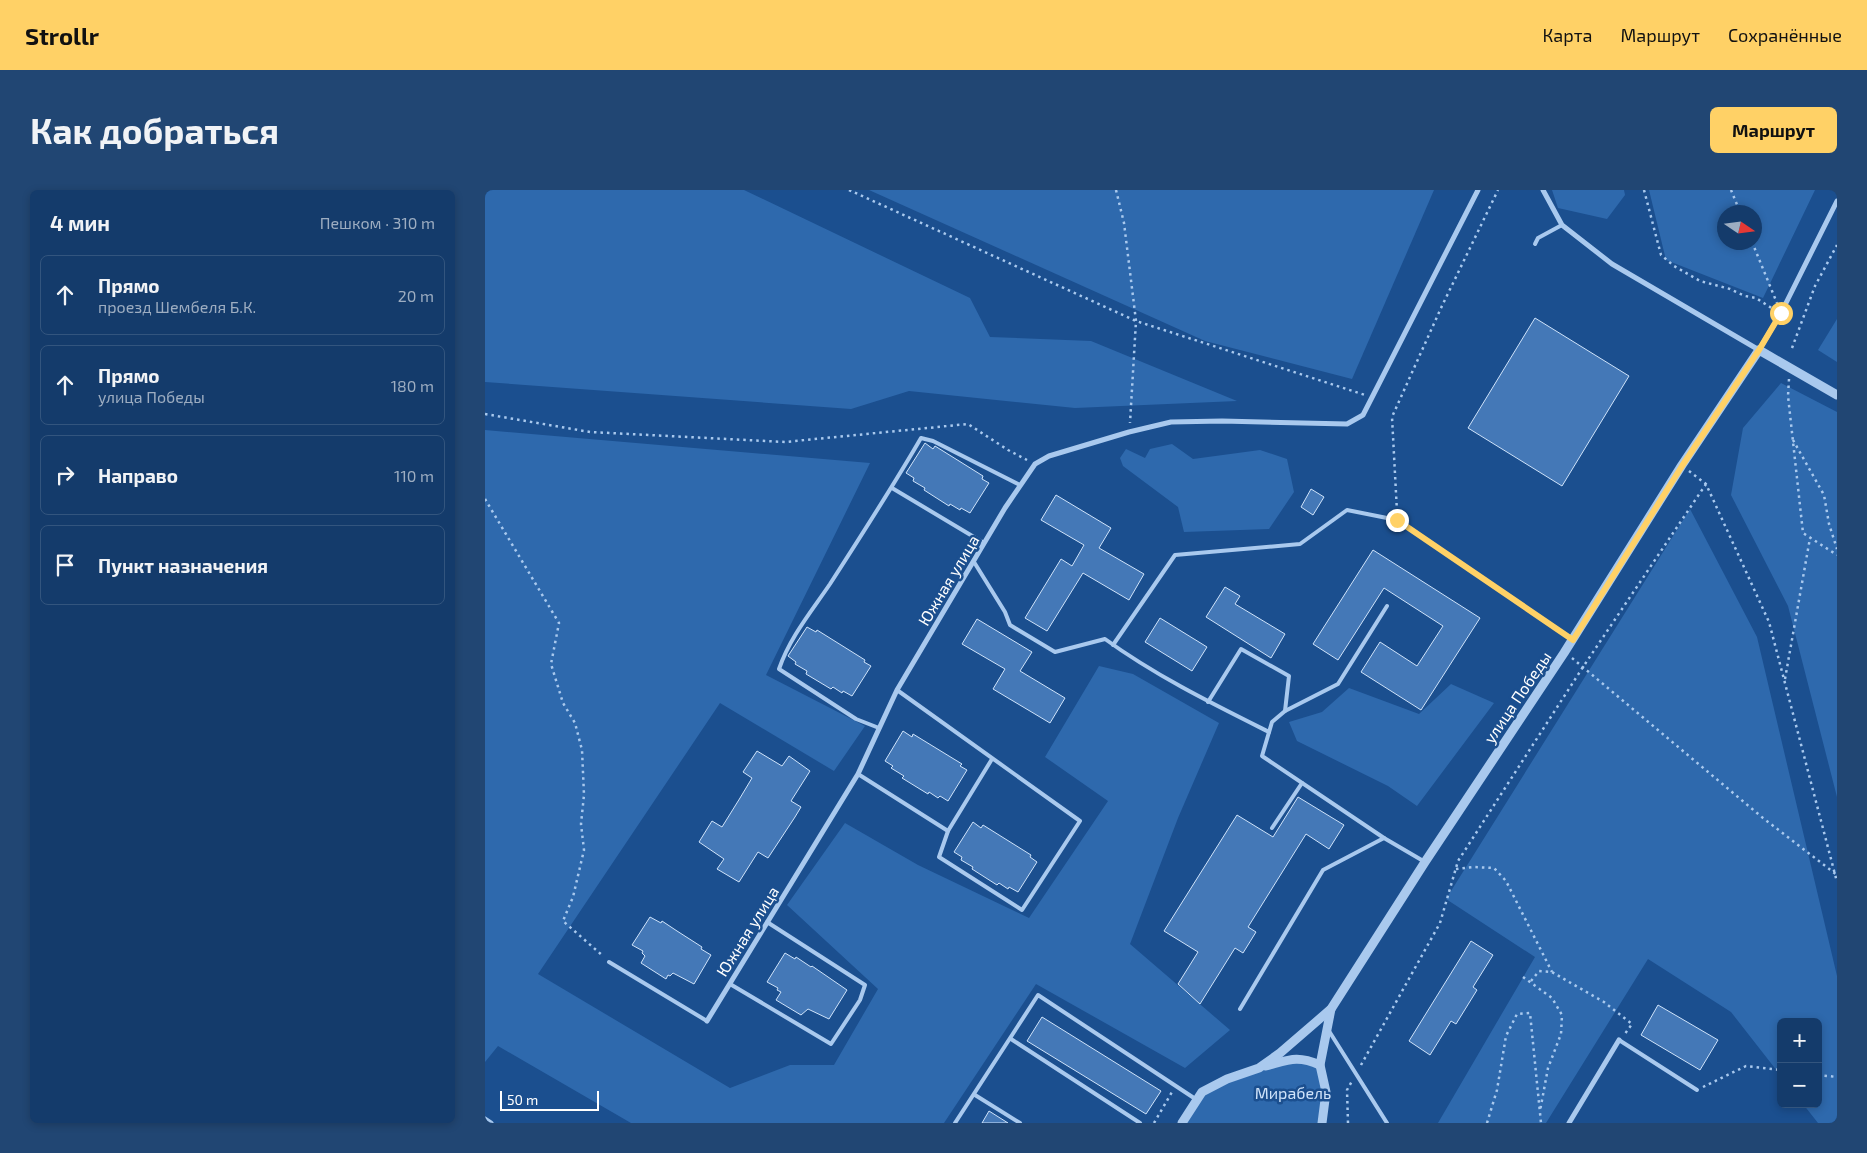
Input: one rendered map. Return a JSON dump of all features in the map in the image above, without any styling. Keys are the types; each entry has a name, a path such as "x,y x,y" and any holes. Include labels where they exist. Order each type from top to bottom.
{"street":[{"path":"1035,464 1049,456 1129,432 1171,422 1222,421 1347,424 1363,415 1478,190"},
{"path":"1543,190 1562,225 1612,264 1837,396"},
{"path":"1759,350 1781,313 1835,208 1837,200"},
{"name":"улица Победы","path":"1182,1123 1202,1092 1259,1068 1331,1009 1425,862 1565,653 1682,466 1759,350"},
{"name":"Южная улица","path":"707,1021 858,774 897,690 985,542 1035,464"},
{"name":"улица Победы","path":"1322,1123 1326,1092 1321,1065 1331,1009"},
{"path":"1569,1123 1619,1040"},
{"path":"1259,1068 1295,1058 1308,1059 1321,1065"},
{"path":"485,1119 491,1123"}],"lane":[{"path":"1535,244 1538,238 1562,225"},
{"path":"879,728 856,719 779,669 795,633 819,601 892,488 921,438 933,441 1020,486"},
{"path":"892,488 985,542"},
{"path":"1113,645 1175,555 1300,544 1347,510 1397,520 1573,640"},
{"path":"973,562 1005,612 1010,625 1055,652 1105,639 1208,702 1269,732"},
{"path":"1387,606 1338,684 1285,711 1272,722 1262,756 1384,838 1425,862"},
{"path":"1208,702 1241,648 1289,676 1285,711"},
{"path":"897,690 1080,821 1022,910 939,857 948,831 993,759"},
{"path":"858,774 948,831"},
{"path":"1272,828 1302,783"},
{"path":"1240,1010 1323,870 1384,838"},
{"path":"730,984 831,1044 860,1000 865,985 767,922"},
{"path":"609,962 707,1021"},
{"path":"955,1123 975,1095 1038,995 1197,1100"},
{"path":"1327,1029 1357,1072 1387,1123"},
{"path":"1011,1039 1141,1123"},
{"path":"1619,1040 1697,1090"},
{"path":"975,1095 1020,1123"}],"path":[{"path":"849,190 1136,321 1373,398"},
{"path":"1116,190 1125,224 1136,321 1129,432"},
{"path":"1397,520 1392,417 1441,308 1498,190"},
{"path":"1644,190 1661,255 1674,266 1700,281 1755,298 1781,313"},
{"path":"1731,190 1737,205"},
{"path":"1792,348 1815,286 1837,245"},
{"path":"1755,250 1781,313"},
{"path":"1790,368 1788,396 1803,534 1837,556"},
{"path":"485,414 590,432 785,442 968,424 1007,450 1035,464"},
{"path":"1793,438 1824,496 1829,524 1837,548"},
{"path":"1682,466 1707,484 1769,622 1837,882"},
{"path":"1348,1123 1347,1090 1440,923 1458,862 1583,667 1707,484"},
{"path":"485,499 559,623 551,664 563,703 575,723 582,750 584,795 581,824 584,850 573,898 563,921 609,962"},
{"path":"1785,680 1810,538"},
{"path":"1565,653 1763,818 1836,874"},
{"path":"1456,869 1473,867 1494,868 1506,881 1552,972"},
{"path":"1531,982 1539,971 1552,972 1604,1002 1632,1024 1619,1040"},
{"path":"1523,977 1552,998 1562,1015 1561,1034 1548,1068 1539,1115"},
{"path":"1487,1123 1497,1090 1506,1036 1517,1014 1530,1013 1541,1123"},
{"path":"1697,1090 1746,1066 1777,1070"},
{"path":"1822,1075 1837,1077"},
{"path":"1154,1123 1176,1086"}],"green space":[{"path":"485,190 744,190 970,298 990,337 1091,341 1237,401 1075,408 909,391 851,409 485,382"},
{"path":"869,190 1434,190 1352,379 1205,341"},
{"path":"1552,190 1624,190 1625,195 1607,219 1558,208"},
{"path":"1649,190 1815,190 1763,298 1666,260"},
{"path":"1837,319 1837,362 1818,350"},
{"path":"1781,383 1837,412 1837,797 1788,606 1731,495 1743,428"},
{"path":"485,430 870,463 766,675 865,726 834,771 720,703 538,974 730,1088 790,1065 834,1065 878,989 787,905 845,823 918,865 1029,918 1108,801 1045,757 1099,666 1133,674 1219,723 1178,818 1130,944 1230,1030 1185,1068 1036,984 944,1123 631,1123 498,1046 485,1062"},
{"path":"1172,444 1193,459 1260,450 1287,459 1294,492 1269,529 1184,532 1178,507 1123,466 1120,458 1126,449 1145,458 1150,449"},
{"path":"1690,509 1757,637 1837,976 1837,1123 1818,1123 1806,1108 1822,1108 1822,1018 1777,1018 1777,1071 1731,1012 1648,959 1546,1123 1438,1123 1535,957 1446,899"},
{"path":"1451,684 1494,703 1417,806 1388,786 1297,741 1289,722 1322,712 1349,688 1419,714"},
{"name":"Мирабель","path":"1296,1058 1320,1065 1326,1092 1322,1123 1182,1123 1202,1092"}],"building":[{"path":"1535,318 1629,376 1562,486 1468,428"},
{"path":"925,443 933,449 935,446 983,476 982,479 989,483 970,513 950,504 949,506 924,490 925,488 913,481 914,478 906,473"},
{"path":"1311,489 1324,497 1313,515 1301,507"},
{"path":"1056,495 1111,528 1099,548 1144,574 1129,600 1083,573 1047,631 1025,618 1061,559 1072,566 1084,545 1041,520"},
{"path":"1373,550 1480,618 1421,710 1361,672 1380,642 1417,666 1443,626 1384,588 1338,660 1313,644"},
{"path":"1225,587 1240,596 1235,604 1285,634 1271,658 1206,617"},
{"path":"1160,618 1207,647 1192,671 1145,642"},
{"path":"977,619 1032,652 1020,671 1065,698 1050,723 993,689 1005,669 962,644"},
{"path":"807,627 816,632 817,630 865,660 864,662 871,666 852,696 843,691 842,693 833,687 831,689 806,674 807,671 795,664 796,662 788,656"},
{"path":"903,731 912,737 913,734 962,764 960,766 967,770 948,801 940,796 938,798 929,792 928,794 902,778 904,776 891,768 893,766 885,761"},
{"path":"757,751 782,766 789,756 810,771 791,801 801,807 795,817 768,858 758,852 739,882 717,869 724,859 699,842 712,821 722,827 752,778 743,772"},
{"path":"1298,797 1344,825 1329,849 1306,834 1248,927 1256,932 1243,953 1235,948 1200,1004 1178,984 1198,952 1164,931 1237,815 1273,837"},
{"path":"973,822 981,828 983,825 1031,855 1030,857 1037,862 1018,892 1009,887 1008,889 999,883 997,885 972,869 973,867 961,860 962,857 954,852"},
{"path":"650,917 661,923 662,921 711,955 694,984 673,973 670,976 668,975 666,979 641,963 645,956 642,953 643,951 632,945"},
{"path":"1471,941 1493,955 1473,987 1477,990 1456,1024 1451,1021 1430,1055 1409,1041"},
{"path":"785,953 812,966 847,990 829,1019 808,1009 801,1015 776,1000 781,992 777,990 778,988 767,982"},
{"path":"1658,1005 1718,1040 1700,1070 1641,1035"},
{"path":"1042,1017 1161,1091 1146,1114 1027,1041"},
{"path":"989,1111 1008,1123 982,1123"}],"route":[{"path":"1397,520 1427,538 1573,640 1781,313"}]}
